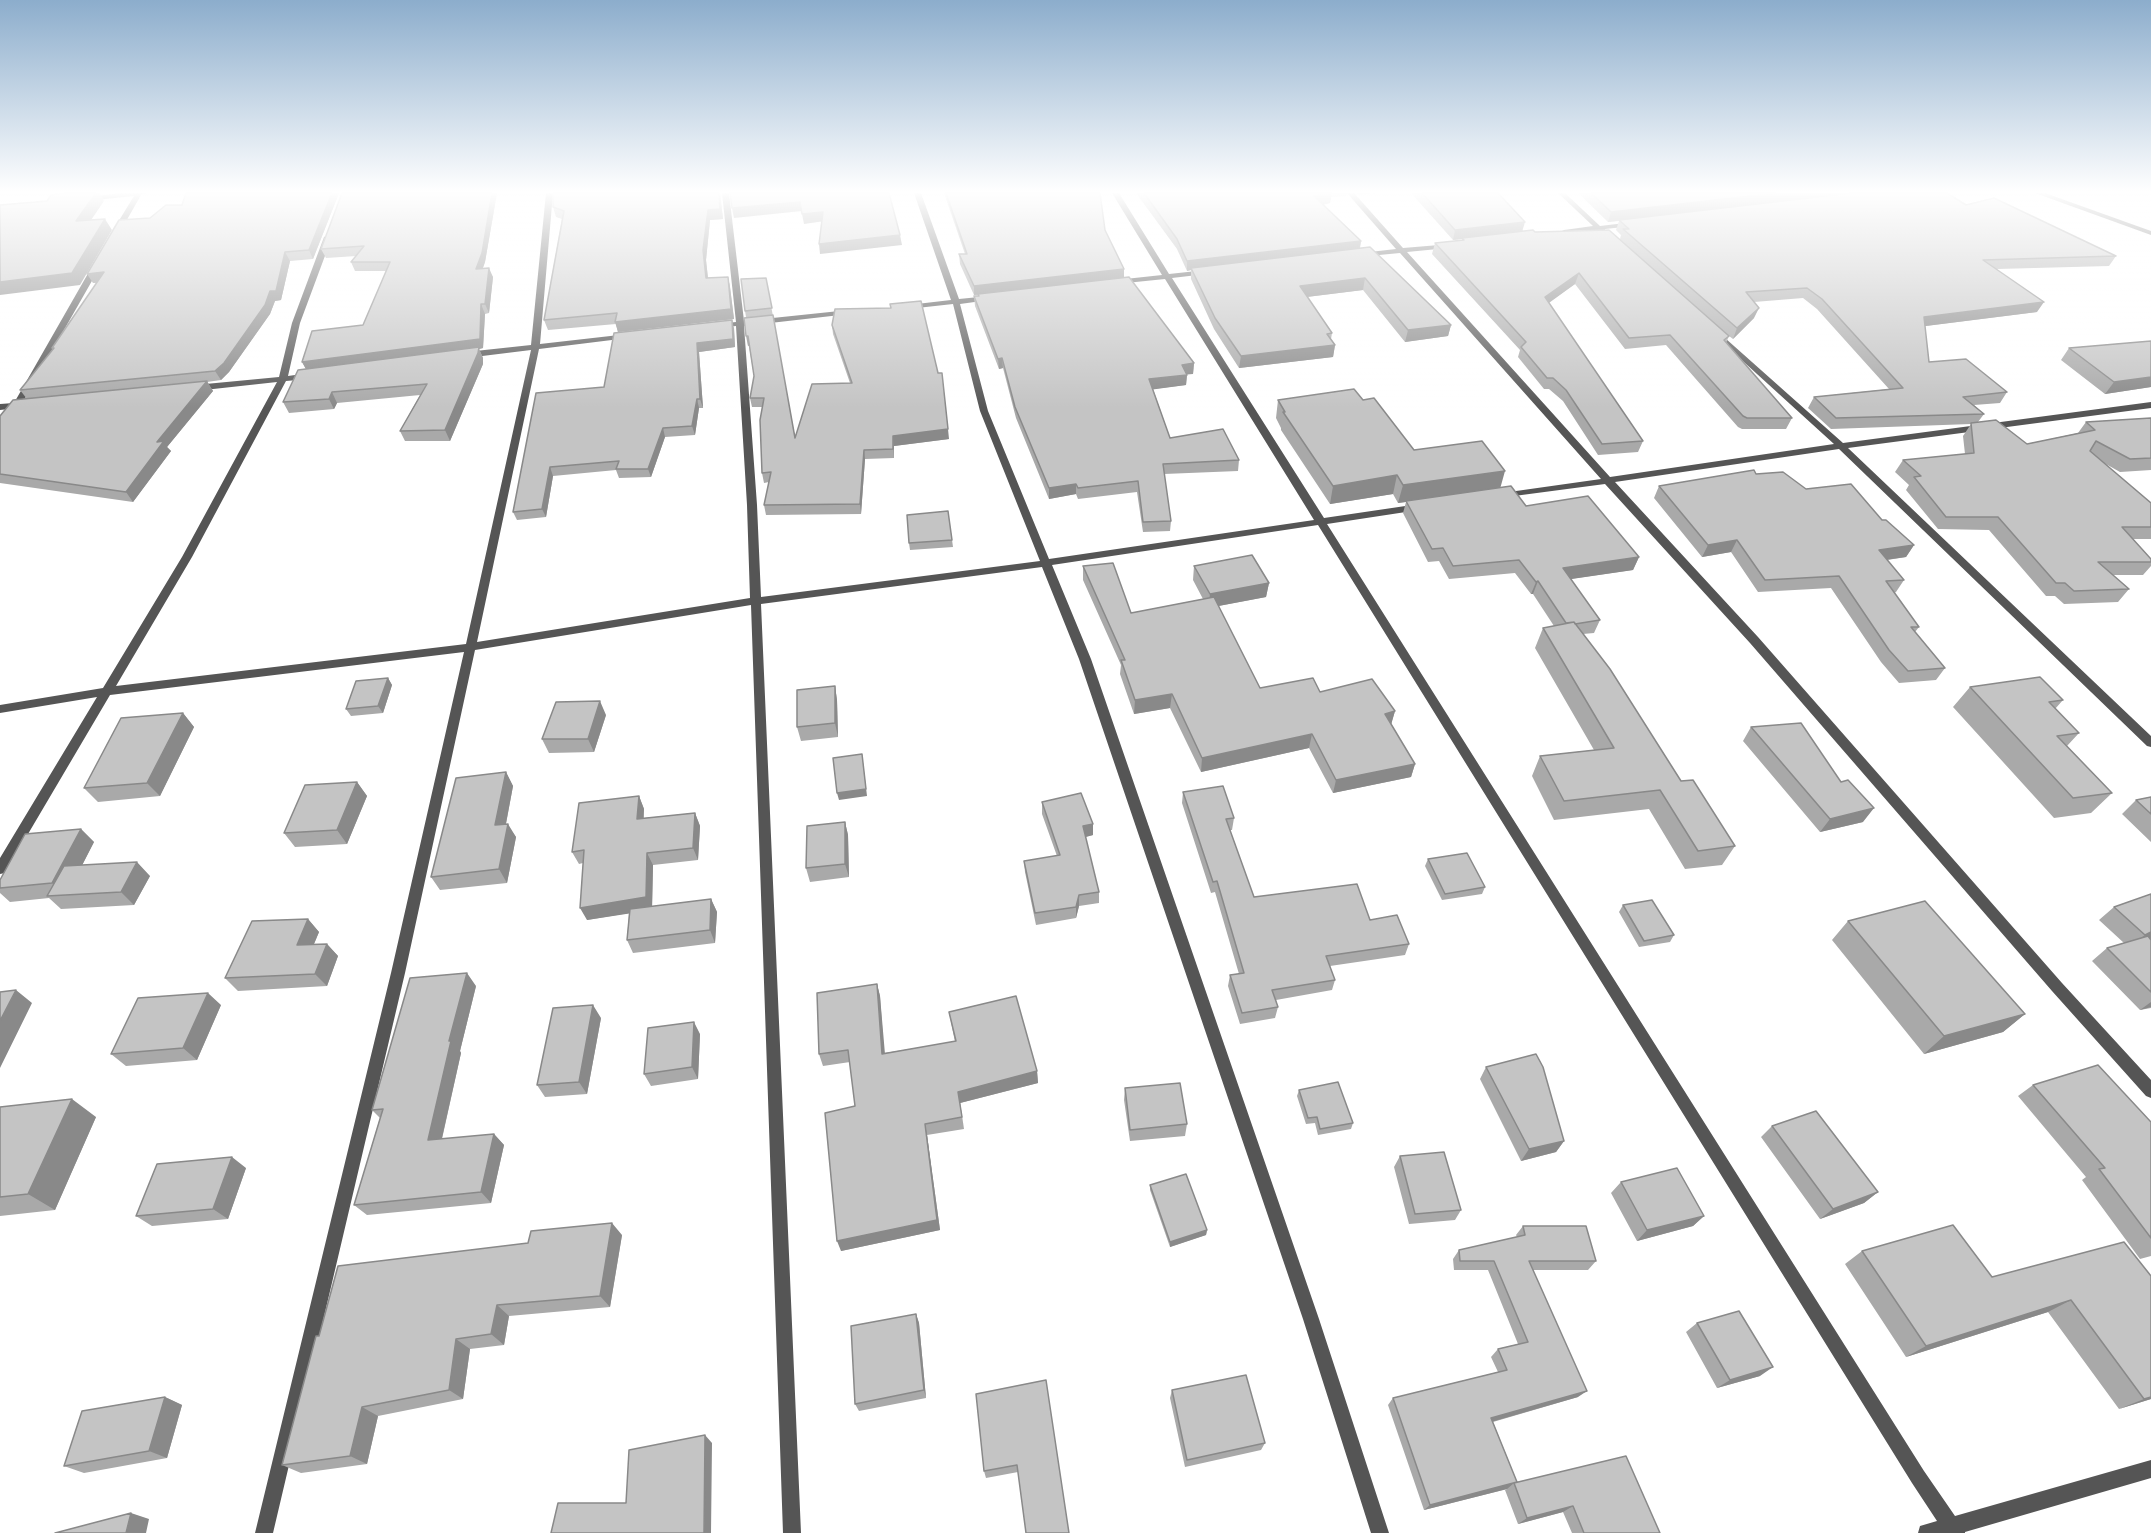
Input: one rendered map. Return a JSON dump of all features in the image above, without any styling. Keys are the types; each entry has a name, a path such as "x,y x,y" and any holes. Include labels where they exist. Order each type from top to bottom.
{"street":[{"path":"0,426 17,405 97,265"},
{"path":"0,869 187,557 283,379 296,323 318,265"},
{"path":"264,1533 398,974 534,361 543,265"},
{"path":"733,265 740,323 756,601 792,1533"},
{"path":"943,265 956,302 984,411 1089,670 1311,1319 1380,1533"},
{"path":"1159,265 1953,1529"},
{"path":"1413,265 1754,640 2041,969 2151,1091"},
{"path":"1107,283 1213,271"},
{"path":"899,308 1002,296"},
{"path":"706,327 854,312"},
{"path":"1704,321 1841,446 2145,732 2151,743"},
{"path":"455,357 638,335"},
{"path":"190,388 317,375"},
{"path":"0,407 28,404"},
{"path":"1493,497 1609,482 1841,446 2151,405"},
{"path":"0,709 107,692 471,647 756,601 1046,563 1318,520 1434,505"},
{"path":"1927,1533 1953,1529 2151,1469"}],"building":[{"path":"0,265 77,265 72,273 0,282"},
{"path":"93,265 282,265 276,291 270,291 265,305 224,363 215,371 20,390 54,348 52,348 104,272 87,274"},
{"path":"389,265 478,265 476,269 489,268 485,304 481,304 480,339 302,362 312,331 363,325"},
{"path":"554,265 705,265 706,278 728,277 731,309 615,322 617,313 544,320"},
{"path":"964,265 1122,265 1124,269 974,286"},
{"path":"1220,265 1388,265 1451,325 1408,330 1365,278 1300,286 1332,333 1327,334 1335,345 1241,356 1215,318 1191,268"},
{"path":"1455,265 1648,265 1729,336 1724,340 1792,418 1747,418 1743,416 1670,335 1629,338 1579,273 1545,297 1643,441 1602,444 1566,390 1553,378 1547,378 1521,347 1526,342"},
{"path":"1664,265 1990,265 2044,302 1924,317 1929,362 1966,359 2007,392 1963,397 1984,414 1836,418 1814,397 1903,388 1822,299 1807,288 1746,292 1759,308 1737,328"},
{"path":"1129,277 1194,363 1182,365 1187,375 1149,379 1170,438 1223,429 1239,460 1163,464 1171,521 1143,522 1138,481 1078,488 1076,484 1049,488 1015,407 1002,358 998,359 974,296"},
{"path":"766,278 772,308 745,311 741,279"},
{"path":"921,301 938,373 942,373 948,429 893,436 893,449 864,450 860,504 764,505 771,472 762,473 760,420 764,398 750,398 754,376 744,318 773,315 795,438 812,384 852,383 832,325 835,309 891,308 890,304"},
{"path":"732,320 733,339 697,343 700,399 697,399 692,426 663,428 648,469 616,469 619,461 550,467 542,509 513,512 536,393 604,387 614,333"},
{"path":"2151,341 2151,377 2114,382 2069,348"},
{"path":"479,347 445,430 400,431 427,384 332,392 329,399 283,402 298,370"},
{"path":"207,381 157,442 164,441 126,492 0,474 0,416 13,400"},
{"path":"1354,389 1363,400 1374,398 1414,450 1482,441 1505,471 1403,485 1397,475 1333,486 1283,412 1285,412 1278,400"},
{"path":"2151,418 2151,458 2130,459 2096,441 2090,451 2151,503 2151,527 2122,527 2151,559 2151,562 2098,562 2129,589 2074,591 2065,583 2056,583 1998,517 1946,517 1914,477 1921,476 1903,460 1974,453 1971,423 1996,420 2027,444 2095,430 2086,422"},
{"path":"1754,470 1756,474 1783,472 1806,489 1851,484 1882,520 1886,520 1914,545 1879,550 1904,580 1886,581 1919,627 1911,627 1945,668 1908,671 1889,650 1839,576 1765,580 1737,540 1708,545 1659,486"},
{"path":"1511,486 1526,506 1588,496 1639,557 1563,568 1600,620 1566,623 1538,581 1536,582 1519,560 1453,566 1443,548 1432,549 1406,501"},
{"path":"948,511 952,540 909,543 907,515"},
{"path":"1252,555 1269,583 1210,594 1194,566"},
{"path":"1113,563 1131,613 1214,597 1260,688 1313,678 1320,692 1372,679 1395,711 1385,714 1415,764 1336,780 1312,734 1202,758 1172,694 1135,700 1121,660 1125,660 1083,566"},
{"path":"1574,622 1610,669 1681,781 1693,780 1735,846 1698,851 1660,790 1564,801 1540,756 1614,748 1543,628"},
{"path":"2040,677 2063,700 2049,702 2079,733 2057,736 2112,793 2073,798 1970,687"},
{"path":"388,678 378,706 346,709 356,681"},
{"path":"835,686 835,723 797,727 797,690"},
{"path":"600,701 588,739 542,739 556,702"},
{"path":"183,713 147,783 84,788 121,718"},
{"path":"1801,723 1841,782 1848,780 1874,808 1830,819 1751,727"},
{"path":"862,754 866,789 837,793 833,758"},
{"path":"506,772 495,825 508,824 499,869 431,877 456,778"},
{"path":"357,782 337,830 284,833 305,785"},
{"path":"1223,786 1234,818 1226,819 1254,897 1357,884 1370,920 1397,915 1409,944 1326,956 1335,980 1272,990 1278,1007 1242,1013 1230,975 1244,973 1217,881 1213,882 1183,792"},
{"path":"1081,793 1093,824 1083,826 1099,892 1079,895 1076,907 1035,913 1024,861 1060,855 1042,802"},
{"path":"639,796 637,819 695,813 693,848 647,853 646,897 580,908 584,850 572,852 579,803"},
{"path":"2151,797 2151,814 2136,800"},
{"path":"845,822 845,864 806,868 807,826"},
{"path":"81,829 52,883 0,888 0,880 25,834"},
{"path":"1467,853 1485,887 1445,894 1428,859"},
{"path":"137,862 121,892 47,896 64,866"},
{"path":"2151,894 2151,932 2145,935 2114,907"},
{"path":"711,899 710,930 627,940 630,909"},
{"path":"1652,900 1674,935 1644,941 1623,905"},
{"path":"1925,901 2025,1014 1944,1036 1848,921"},
{"path":"308,919 297,945 327,944 315,974 225,978 252,921"},
{"path":"2148,936 2151,940 2151,992 2107,948"},
{"path":"467,973 449,1041 451,1041 428,1140 494,1134 481,1192 354,1205 383,1109 372,1110 410,978"},
{"path":"877,984 882,1054 956,1041 949,1012 1016,996 1037,1071 958,1092 962,1117 925,1124 937,1220 837,1241 825,1113 855,1106 848,1050 819,1054 817,993"},
{"path":"16,990 0,1021 0,992"},
{"path":"208,993 183,1048 111,1054 138,998"},
{"path":"593,1005 579,1082 537,1085 553,1008"},
{"path":"694,1022 692,1067 644,1074 648,1028"},
{"path":"1536,1054 1543,1067 1564,1141 1529,1149 1486,1067"},
{"path":"2098,1065 2151,1122 2151,1238 2099,1169 2105,1168 2033,1085"},
{"path":"1338,1082 1353,1123 1320,1129 1317,1117 1308,1118 1299,1090"},
{"path":"1180,1083 1187,1124 1130,1130 1125,1088"},
{"path":"72,1099 28,1194 0,1197 0,1107"},
{"path":"1816,1111 1878,1192 1833,1209 1772,1126"},
{"path":"1444,1152 1461,1210 1415,1214 1400,1156"},
{"path":"232,1157 213,1209 136,1216 157,1164"},
{"path":"1677,1168 1704,1216 1647,1230 1621,1182"},
{"path":"1186,1174 1207,1230 1170,1242 1150,1185"},
{"path":"612,1223 600,1296 497,1305 491,1334 456,1339 449,1390 362,1407 350,1456 282,1465 316,1336 319,1336 338,1266 528,1243 531,1231"},
{"path":"1953,1225 1992,1277 2124,1242 2151,1276 2151,1397 2144,1399 2071,1300 1926,1346 1862,1251"},
{"path":"1523,1226 1586,1226 1596,1261 1529,1261 1587,1391 1491,1418 1517,1482 1430,1505 1393,1398 1507,1370 1498,1349 1528,1342 1494,1261 1460,1261 1459,1250 1525,1235"},
{"path":"1739,1311 1773,1367 1730,1380 1697,1323"},
{"path":"916,1314 924,1390 855,1404 851,1326"},
{"path":"1246,1375 1265,1443 1187,1460 1172,1390"},
{"path":"1046,1380 1069,1533 1026,1533 1017,1465 984,1471 976,1394"},
{"path":"165,1397 149,1451 64,1466 82,1411"},
{"path":"705,1435 704,1533 551,1533 558,1503 626,1503 629,1450"},
{"path":"1626,1456 1660,1533 1584,1533 1573,1506 1527,1518 1514,1483"},
{"path":"131,1513 126,1533 55,1533"}]}
